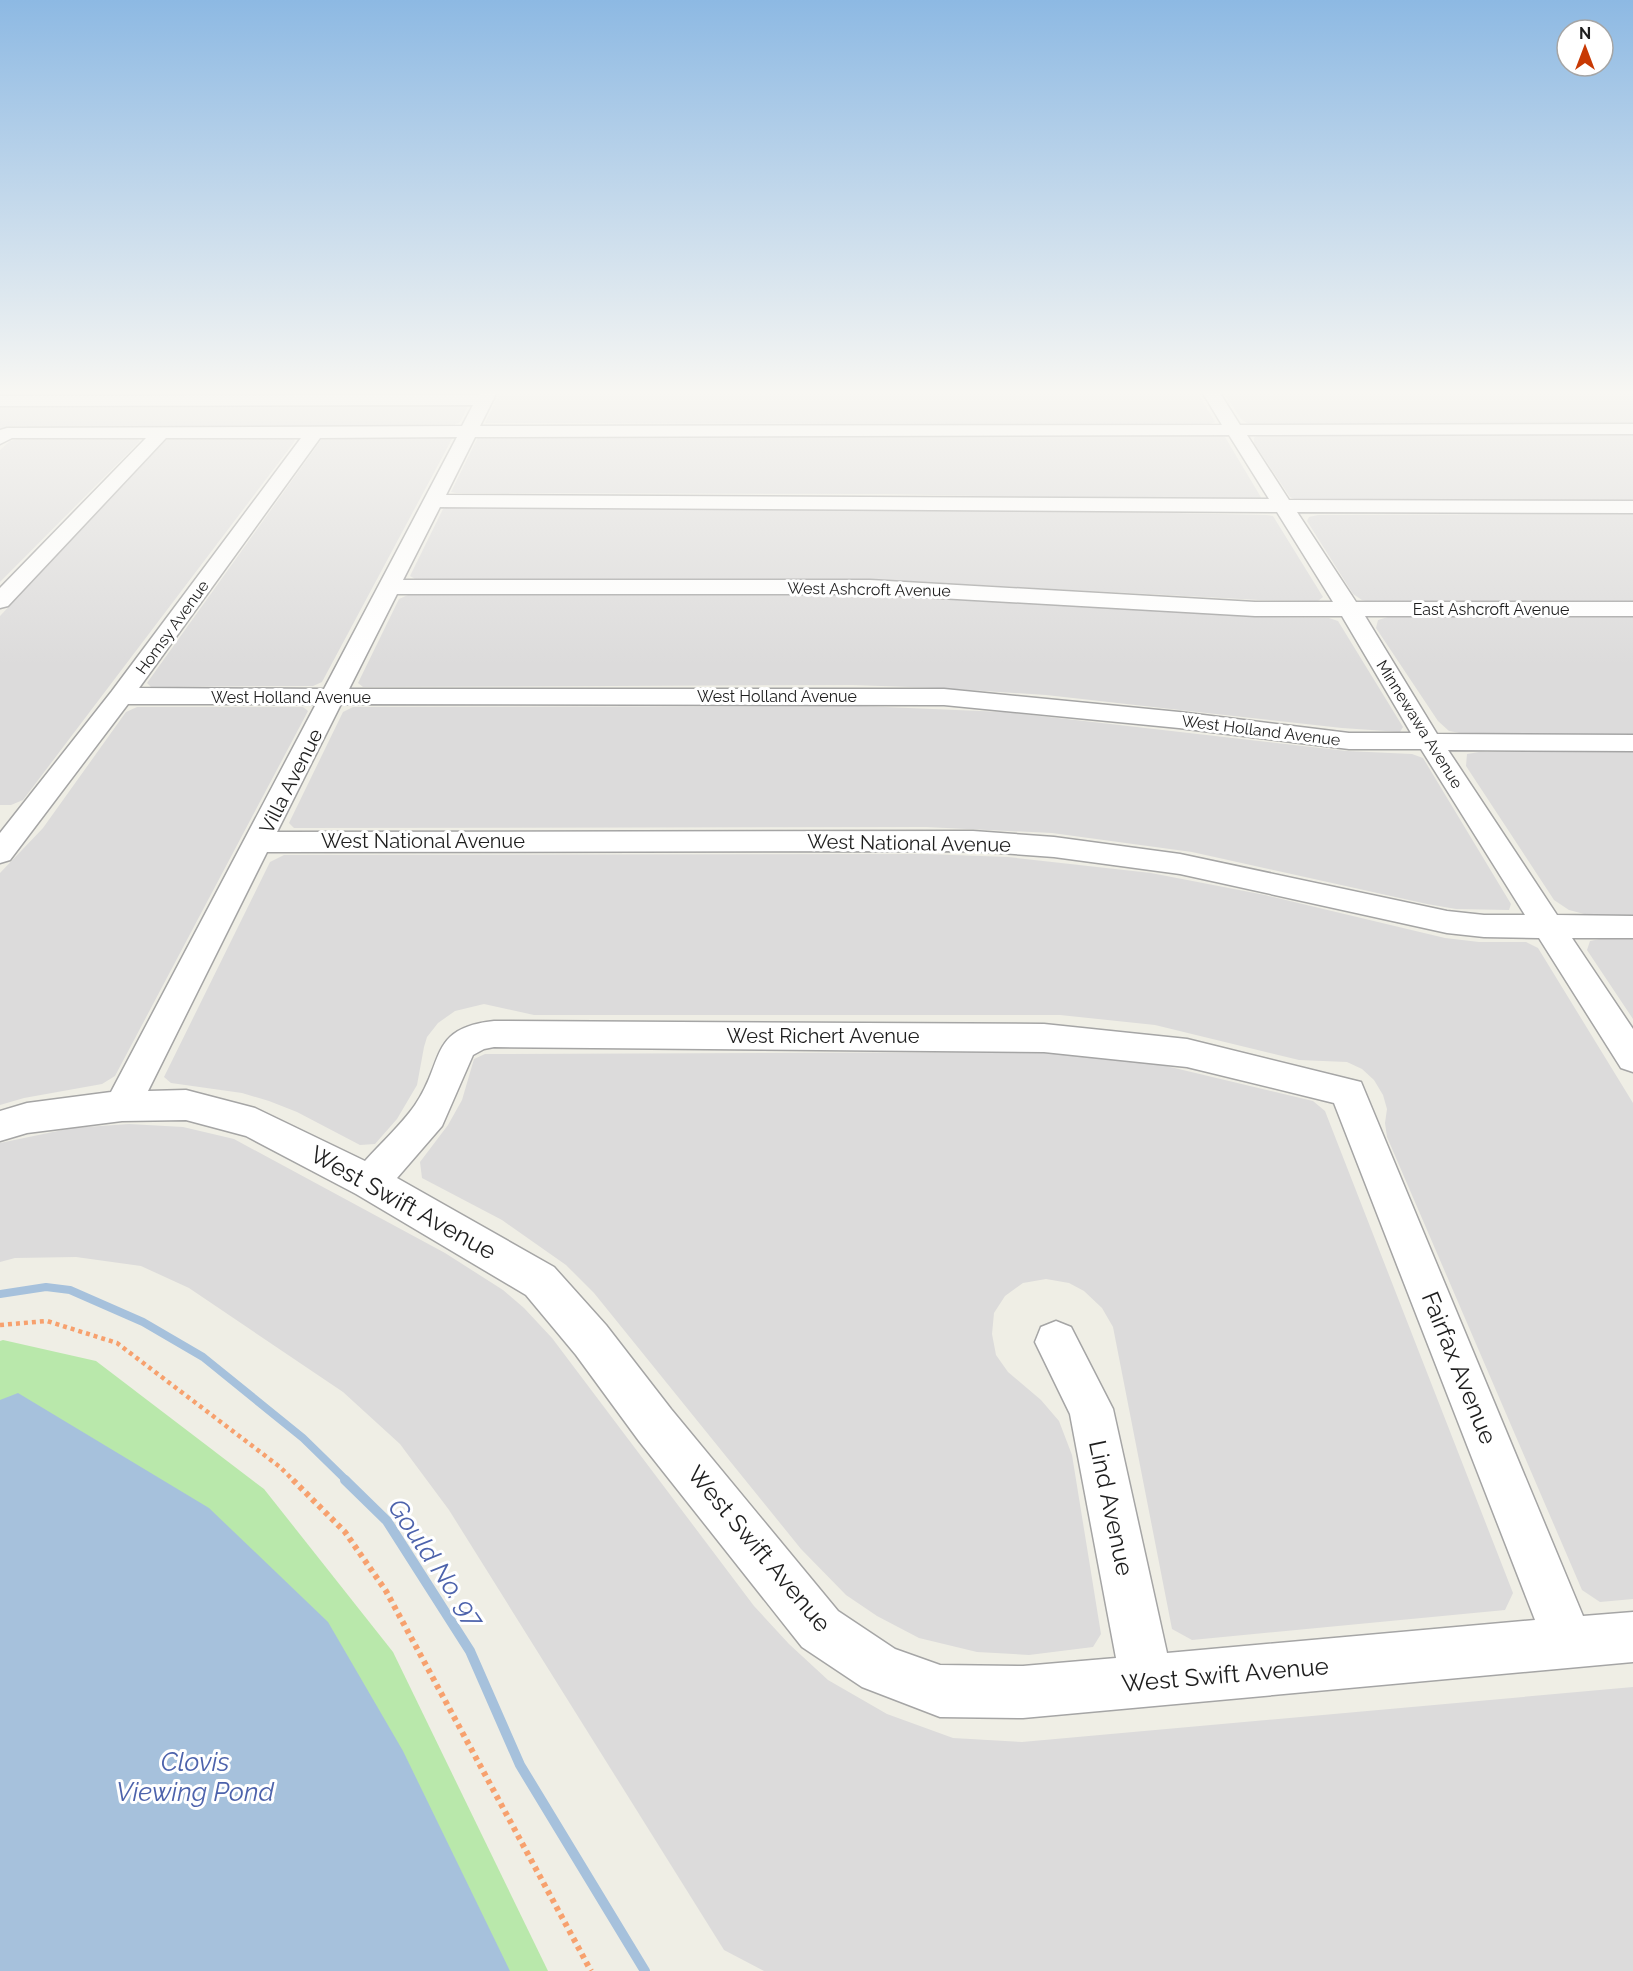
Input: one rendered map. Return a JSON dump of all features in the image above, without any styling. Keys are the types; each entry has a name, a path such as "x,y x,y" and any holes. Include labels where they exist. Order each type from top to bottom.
{"street":[{"path":"0,601 114,482"},
{"name":"Homsy Avenue","path":"14,820 121,696 279,482"},
{"name":"Villa Avenue","path":"122,1106 260,842 442,482"},
{"name":"Minnewawa Avenue","path":"1267,482 1349,609 1430,743 1551,927 1633,1058"},
{"path":"433,501 847,501 1282,507 1633,507"},
{"name":"West Ashcroft Avenue","path":"389,587 870,586 1255,609 1349,609"},
{"name":"East Ashcroft Avenue","path":"1349,609 1633,609"},
{"name":"West Holland Avenue","path":"121,696 944,697 1134,715 1349,741 1633,742"},
{"path":"0,853 14,820"},
{"name":"West National Avenue","path":"260,842 972,841 1054,847 1180,864 1447,922 1484,926 1633,927"},
{"name":"West Richert Avenue","path":"370,1182 429,1115 460,1046 477,1036 494,1034 1044,1038 1187,1053 1348,1092"},
{"name":"Fairfax Avenue","path":"1348,1092 1569,1643"},
{"name":"West Swift Avenue","path":"0,1126 27,1118 122,1106 186,1105 255,1123 370,1182 540,1281 591,1340 655,1425 820,1629 880,1669 940,1690 1023,1692 1633,1637"},
{"name":"Lind Avenue","path":"1056,1342 1091,1409 1147,1682"}],"path":[{"path":"0,1325 46,1321 117,1343 280,1467 345,1532 386,1591 591,1971"}],"shaded area":[{"path":"0,482 99,482 0,582"},
{"path":"126,482 264,482 23,800 11,805 0,805 0,616"},
{"path":"291,482 429,482 322,682 313,686 151,687 147,683"},
{"path":"456,482 1252,482 1262,499 1257,502 885,494 451,492"},
{"path":"1280,482 1633,482 1633,503 1298,501 1290,497"},
{"path":"449,507 877,507 1267,515 1273,516 1323,597 1318,601 1260,600 868,579 415,579 410,576 443,509"},
{"path":"1633,514 1633,603 1377,604 1362,600 1353,594 1307,521 1309,517 1318,515"},
{"path":"856,594 944,597 1252,617 1329,618 1338,621 1403,727 1400,732 1342,728 1046,695 938,688 853,685 363,687 358,683 399,599 408,595"},
{"path":"1633,616 1633,735 1470,735 1449,731 1438,721 1376,628 1378,620 1388,617"},
{"path":"861,706 1004,712 1347,751 1412,754 1423,758 1511,904 1509,910 1456,909 1192,852 1052,833 926,827 294,828 289,823 343,712 353,707"},
{"path":"137,707 303,707 308,711 115,1076 102,1084 24,1098 0,1105 0,873 43,828 126,712"},
{"path":"1479,752 1633,752 1633,915 1588,915 1569,910 1554,900 1466,766 1467,754"},
{"path":"925,854 1008,857 1151,873 1265,895 1445,938 1479,942 1526,942 1538,948 1633,1103 1633,1599 1600,1602 1582,1590 1387,1137 1385,1123 1387,1109 1383,1095 1374,1080 1362,1069 1347,1062 1299,1060 1155,1025 1060,1015 534,1015 484,1004 455,1011 438,1023 427,1037 417,1085 397,1119 375,1144 360,1145 297,1112 269,1101 242,1093 171,1083 164,1077 270,862 284,855"},
{"path":"1605,938 1633,938 1633,1019 1587,950 1590,941"},
{"path":"1030,1052 1141,1060 1313,1101 1325,1111 1513,1593 1505,1610 1192,1640 1172,1629 1113,1327 1102,1308 1084,1291 1069,1283 1046,1279 1023,1283 1005,1296 994,1313 992,1334 996,1355 1008,1372 1041,1400 1059,1421 1072,1455 1101,1634 1093,1647 1029,1655 977,1652 919,1638 877,1616 846,1595 801,1549 594,1293 566,1265 502,1220 422,1178 420,1162 448,1125 462,1100 474,1059 485,1054"},
{"path":"129,1124 183,1127 234,1139 445,1253 503,1290 524,1308 552,1338 754,1606 789,1644 828,1680 887,1714 953,1738 1022,1742 1633,1687 1633,1971 764,1971 724,1950 449,1510 400,1444 343,1392 189,1288 141,1266 76,1257 15,1258 0,1262 0,1143 72,1128"}],"green space":[{"name":"Clovis Viewing Pond","path":"0,1341 96,1361 264,1489 393,1652 548,1971 0,1971"}],"water":[{"name":"Clovis Viewing Pond","path":"18,1393 209,1508 328,1622 403,1751 510,1971 0,1971 0,1400"}],"waterway":[{"name":"Gould No. 97","path":"0,1294 46,1287 70,1290 143,1322 203,1357 303,1438 347,1481"},
{"name":"Gould No. 97","path":"345,1480 387,1521 470,1651 520,1765 645,1971"}]}
